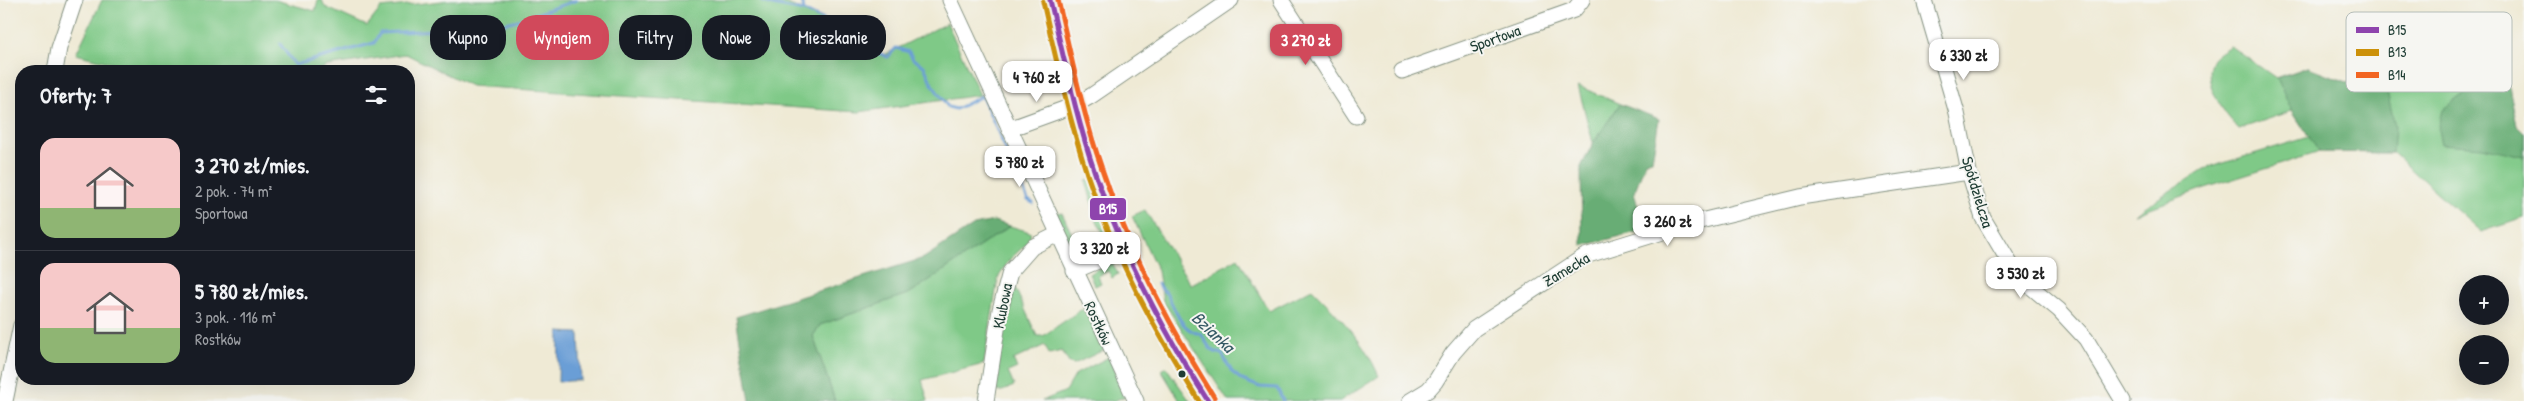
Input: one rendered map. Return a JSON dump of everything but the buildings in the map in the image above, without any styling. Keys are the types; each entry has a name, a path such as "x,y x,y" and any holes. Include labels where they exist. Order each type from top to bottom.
{"street":[{"path":"55,65 58,48 75,0"},
{"name":"Rostków","path":"950,0 1058,234 1131,400"},
{"path":"1050,0 1075,104 1095,174 1124,250 1156,314 1208,401"},
{"path":"1009,129 1075,104 1231,0"},
{"path":"1281,0 1356,116"},
{"name":"Sportowa","path":"1402,71 1574,10 1582,0"},
{"name":"Spółdzielcza","path":"1924,0 1957,113 1969,172 1983,218 2003,253 2025,281 2059,310 2086,339 2123,401"},
{"name":"Zamecka","path":"1410,401 1428,390 1453,353 1474,329 1584,256 1692,223 1800,197 1969,172"},
{"name":"Klubowa","path":"986,401 1000,310 1010,272 1032,247 1058,234"},
{"path":"1074,271 1124,250"},
{"path":"5,401 15,354"}],"green space":[{"path":"102,0 275,0 315,11 318,0 322,0 325,7 367,26 381,8 451,0 778,0 814,15 780,15 780,60 886,60 886,54 947,23 980,95 859,112 471,86 406,54 334,65 119,65 76,54"},
{"path":"2230,46 2276,78 2308,67 2346,82 2346,92 2510,92 2517,126 2524,133 2524,218 2481,232 2393,153 2319,152 2202,189 2134,214 2204,169 2309,137 2292,111 2239,129 2221,106 2209,78 2212,60"},
{"path":"2308,67 2346,82 2346,92 2387,92 2395,126 2393,153 2319,152 2292,111 2277,78"},
{"path":"1578,86 1620,104 1593,143"},
{"path":"2467,92 2510,92 2517,126 2524,133 2524,156 2482,147 2441,144 2438,130 2443,109"},
{"path":"1620,104 1659,119 1652,160 1646,161 1634,193 1645,230 1582,246 1581,167 1593,143"},
{"path":"1086,181 1092,182 1114,242 1111,248 1097,221"},
{"path":"1145,210 1191,285 1238,258 1269,311 1312,289 1358,340 1379,376 1340,401 1228,401 1163,301 1158,271 1132,216"},
{"path":"1059,212 1062,213 1079,249 1090,247 1093,252 1091,256 1077,257 1054,216"},
{"path":"994,221 1010,226 910,293 820,325 813,336 835,401 750,401 736,317 924,258 974,225"},
{"path":"1010,226 1030,232 1031,240 1010,259 998,278 984,364 922,380 928,401 835,401 813,336 820,325 910,293"},
{"path":"1111,261 1118,274 1112,278 1108,271 1098,276 1101,283 1095,286 1089,274"},
{"path":"1012,281 1037,336 1043,336 1082,309 1096,327 1105,347 1104,350 1074,364 1069,363 1062,351 1049,354 1045,345 1013,360 1017,368 1008,372 1014,386 1002,391 995,391 1001,332"},
{"path":"1110,358 1125,393 1124,397 1113,401 1042,401 1066,391 1076,374"},
{"path":"1166,367 1190,401 1180,401 1161,370"}],"water":[{"path":"559,332 579,333 581,380 558,382"}],"waterway":[{"path":"280,44 295,65 374,43 380,33 457,29 472,31 518,20 577,0"},
{"path":"760,0 773,5 804,11"},
{"name":"Bzianka","path":"802,0 804,11 859,35 864,47 888,57 896,48 909,52 913,59 924,66 932,84 948,107 956,109 982,96 1028,200 1033,203"},
{"name":"Bzianka","path":"1158,284 1167,294 1184,325 1194,332 1201,334 1211,349 1222,354 1232,372 1242,380 1260,387 1277,388 1283,401"}],"transit line":[{"name":"B15","path":"1050,0 1082,130 1106,203 1131,262 1159,319 1208,401"},
{"name":"B14","path":"1058,0 1083,106 1113,199 1137,258 1151,286 1181,342 1214,397"},
{"name":"B13","path":"1043,2 1074,132 1098,204 1136,291 1166,347 1199,401"}]}
